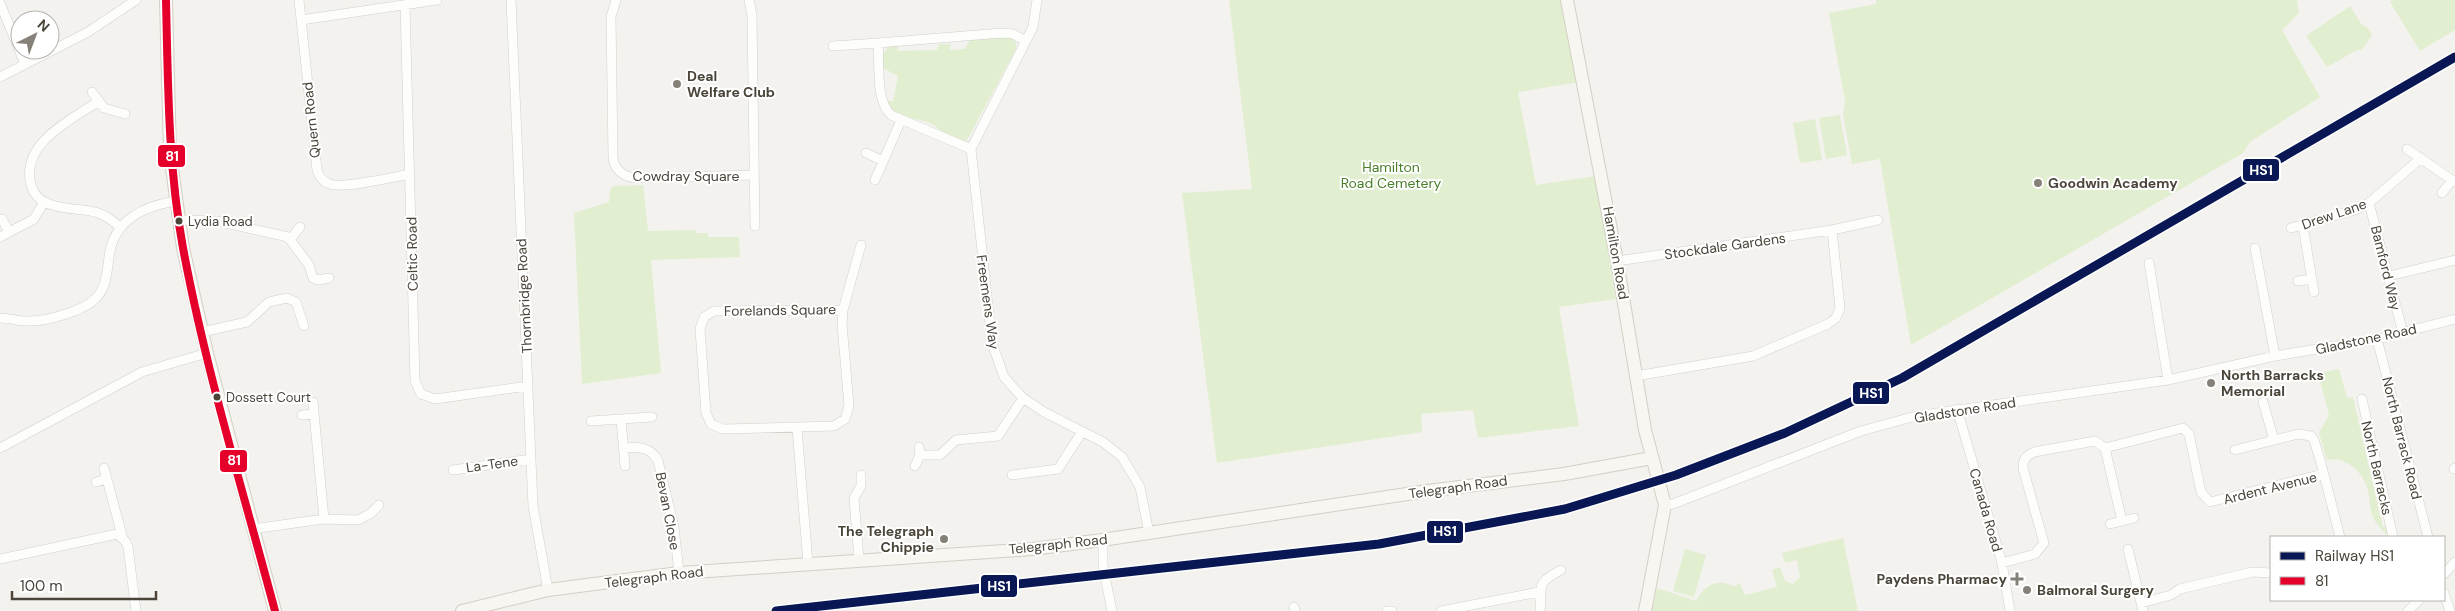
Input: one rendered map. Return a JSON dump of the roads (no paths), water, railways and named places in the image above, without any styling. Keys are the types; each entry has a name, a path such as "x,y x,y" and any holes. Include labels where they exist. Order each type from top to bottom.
{"street":[{"path":"0,77 88,32 136,0"},
{"path":"166,0 168,112 178,220 207,353 275,611"},
{"name":"Quern Road","path":"299,0 316,170 319,176 324,181 337,186 410,174"},
{"path":"301,20 437,0"},
{"name":"Thornbridge Road","path":"511,0 533,506 548,590"},
{"name":"Cowdray Square","path":"616,0 611,17 613,157 617,169 628,177 634,178 753,175 752,15 748,0"},
{"path":"878,44 883,105 891,115 971,149 1026,41 1037,16 1037,0"},
{"name":"Hamilton Road","path":"1568,0 1618,261 1636,376 1652,458 1665,505"},
{"path":"0,3 25,64"},
{"name":"Celtic Road","path":"405,5 415,382 417,389 428,398 435,399 528,386"},
{"path":"832,46 878,44 1002,33 1013,34 1026,41"},
{"path":"92,92 104,108 125,114"},
{"path":"99,101 44,140 34,156 30,177 38,197 44,202 53,206 88,209 103,214 120,227"},
{"path":"875,180 901,120"},
{"name":"Freemens Way","path":"971,149 992,343 1004,377 1023,398 1044,412 1109,446 1129,466 1140,487 1149,533"},
{"path":"2407,149 2454,181 2442,193"},
{"path":"866,153 883,161"},
{"name":"Drew Lane","path":"2291,228 2355,210 2370,203 2421,158"},
{"path":"753,175 755,226"},
{"path":"0,318 37,320 74,311 87,305 98,296 104,286 114,236 120,227 145,208 176,201"},
{"path":"0,237 34,219 44,202"},
{"name":"Bamford Way","path":"2370,203 2403,333"},
{"path":"2,220 9,232"},
{"path":"178,220 217,222 288,238 292,237 300,227"},
{"name":"Stockdale Gardens","path":"1618,261 1832,230 1878,220"},
{"path":"2302,226 2314,292"},
{"path":"1636,376 1752,356 1828,324 1836,318 1840,308 1832,230"},
{"path":"288,238 309,265 313,278 318,280 329,278"},
{"name":"Forelands Square","path":"843,310 714,311 704,317 701,323 706,413 711,424 723,429 796,428 840,424 848,413 843,310 861,245"},
{"path":"2255,248 2275,356"},
{"path":"2390,276 2455,260"},
{"path":"2149,263 2168,380"},
{"path":"2298,281 2312,279"},
{"path":"202,332 247,322 265,305 287,298 296,302 304,326"},
{"name":"Gladstone Road","path":"1665,505 1755,473 1861,431 1916,416 2168,380 2275,356 2377,339 2455,319"},
{"name":"North Barrack Road","path":"2377,339 2428,536"},
{"path":"0,448 142,372 207,353"},
{"path":"915,466 919,451 940,455 948,450 956,440 998,436 1023,398"},
{"name":"North Barracks","path":"2362,399 2393,536"},
{"path":"313,402 324,519"},
{"path":"2235,450 2274,440 2263,402"},
{"name":"Canada Road","path":"1957,409 2002,563 2010,611"},
{"path":"302,415 314,414"},
{"path":"591,421 652,417"},
{"path":"621,419 624,466"},
{"path":"796,428 808,564"},
{"name":"Ardent Avenue","path":"2002,563 2035,554 2044,542 2023,468 2023,461 2028,455 2096,441 2105,448 2182,428 2189,434 2201,492 2210,502 2323,474"},
{"path":"1012,475 1058,470 1082,432"},
{"name":"Ardent Avenue","path":"2274,440 2298,434 2308,434 2314,440 2340,536"},
{"name":"Bevan Close","path":"623,448 644,447 655,455 658,461 674,527 679,573"},
{"path":"2105,448 2122,521"},
{"name":"Telegraph Road","path":"462,611 548,590 679,573 1033,549 1103,540 1427,491 1564,474 1652,458"},
{"name":"La-Tene","path":"453,470 531,459"},
{"path":"104,468 123,539 128,547 136,611"},
{"path":"859,560 854,498 861,486 861,475"},
{"path":"96,482 107,479"},
{"path":"252,529 324,519 358,520 370,514 379,504"},
{"path":"1644,611 1665,505"},
{"path":"2110,524 2134,518"},
{"path":"0,559 111,534 117,534 123,539"},
{"path":"1103,540 1103,566 1112,611"},
{"path":"2128,549 2142,607 2171,595 2180,589 2252,572 2270,573"},
{"path":"2445,573 2455,562"},
{"path":"1540,611 1539,592 1545,578 1561,570"},
{"path":"1441,611 1539,592"},
{"path":"2445,596 2450,611"},
{"path":"2408,611 2418,601"},
{"path":"1387,611 1392,611"}],"rail line":[{"name":"HS1","path":"776,611 1379,544 1565,509 1676,475 1785,433 1902,378 2455,57"}],"place":[{"name":"Deal Welfare Club","path":"677,84"},
{"name":"Goodwin Academy","path":"2038,183"},
{"name":"Lydia Road","path":"179,221"},
{"name":"North Barracks Memorial","path":"2211,383"},
{"name":"Dossett Court","path":"217,397"},
{"name":"The Telegraph Chippie","path":"944,539"},
{"name":"Paydens Pharmacy","path":"2017,579"},
{"name":"Balmoral Surgery","path":"2027,590"}],"park label":[{"name":"Hamilton Road Cemetery","path":"1391,176"}]}
